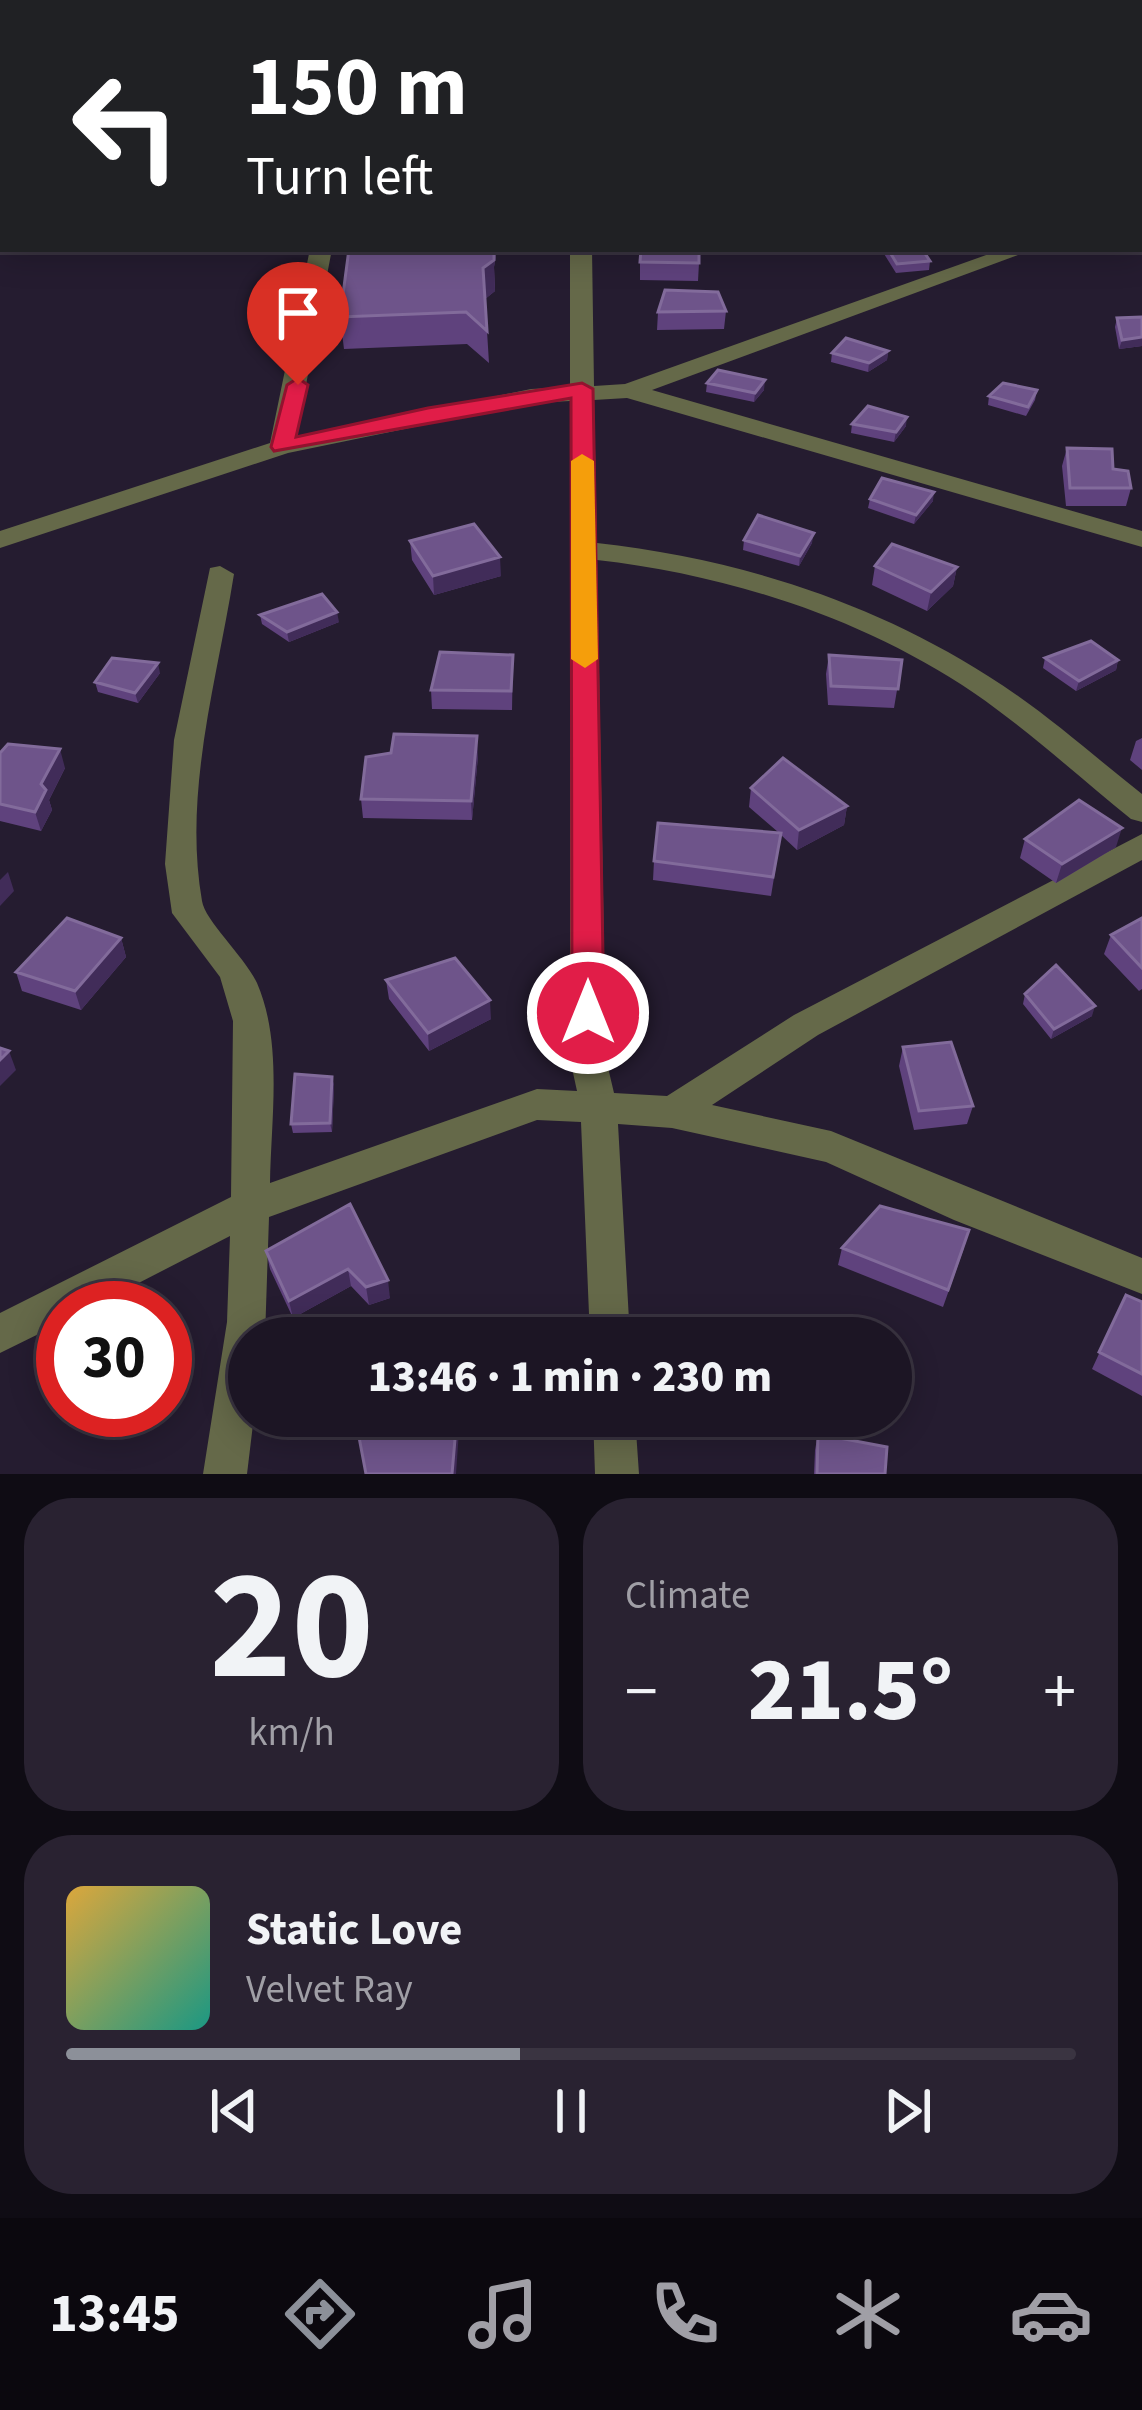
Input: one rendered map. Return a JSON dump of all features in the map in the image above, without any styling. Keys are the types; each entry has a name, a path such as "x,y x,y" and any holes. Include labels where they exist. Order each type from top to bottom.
{"street":[{"path":"282,447 320,252"},
{"path":"581,252 588,1059 599,1110 609,1317"},
{"path":"628,391 1016,252"},
{"path":"0,540 282,447 428,414 582,389 628,391 1142,538"},
{"path":"584,550 627,553 720,576 878,627 984,686 1142,811"},
{"path":"220,574 182,779 182,835 187,912 227,959 251,1006 255,1103 246,1208 247,1322 225,1474"},
{"path":"672,1112 806,1024 1142,846"},
{"path":"0,1334 246,1208 537,1104 672,1112 831,1147 968,1208 1142,1276"},
{"path":"615,1437 617,1474"}],"building":[{"path":"349,252 494,252 494,260 483,268 487,331 466,312 340,317"},
{"path":"641,252 699,252 699,263 640,262"},
{"path":"890,252 924,252 930,261 897,264"},
{"path":"665,290 718,292 726,311 658,312"},
{"path":"1142,317 1142,337 1122,340 1117,318"},
{"path":"846,338 888,351 869,363 832,353"},
{"path":"718,370 765,380 755,393 707,383"},
{"path":"1003,383 1037,390 1028,407 989,396"},
{"path":"868,406 907,417 896,432 852,424"},
{"path":"1067,448 1112,449 1113,469 1128,471 1131,488 1070,488"},
{"path":"882,478 934,492 916,515 870,499"},
{"path":"758,515 814,533 800,556 744,540"},
{"path":"474,524 500,557 433,576 410,541"},
{"path":"892,544 957,567 931,592 875,566"},
{"path":"322,594 337,612 287,632 260,615"},
{"path":"1091,641 1118,660 1079,681 1045,658"},
{"path":"440,652 513,655 511,691 431,690"},
{"path":"829,655 902,660 898,689 831,686"},
{"path":"112,658 158,663 135,693 95,682"},
{"path":"394,734 477,736 471,801 361,799 366,757 391,753"},
{"path":"8,744 60,749 41,784 46,790 35,812 0,804 0,753"},
{"path":"783,758 847,806 799,830 751,788"},
{"path":"1079,800 1122,828 1062,864 1025,839"},
{"path":"658,823 781,833 773,877 654,861"},
{"path":"67,918 121,938 75,991 16,972"},
{"path":"1142,918 1142,968 1111,935"},
{"path":"455,958 490,1000 428,1033 386,980"},
{"path":"1056,965 1095,1006 1054,1029 1025,994"},
{"path":"951,1042 973,1106 919,1111 903,1047"},
{"path":"295,1074 332,1077 330,1123 291,1124"},
{"path":"350,1204 388,1280 366,1287 348,1269 289,1301 266,1251"},
{"path":"880,1206 969,1230 948,1290 842,1248"},
{"path":"1126,1295 1142,1302 1142,1374 1099,1352"},
{"path":"359,1437 455,1437 452,1474 366,1474"},
{"path":"818,1437 887,1447 885,1474 817,1474"}],"slow traffic":[{"path":"582,461 585,659"}],"route":[{"path":"298,385 282,447 428,414 582,389 588,1013"}]}
